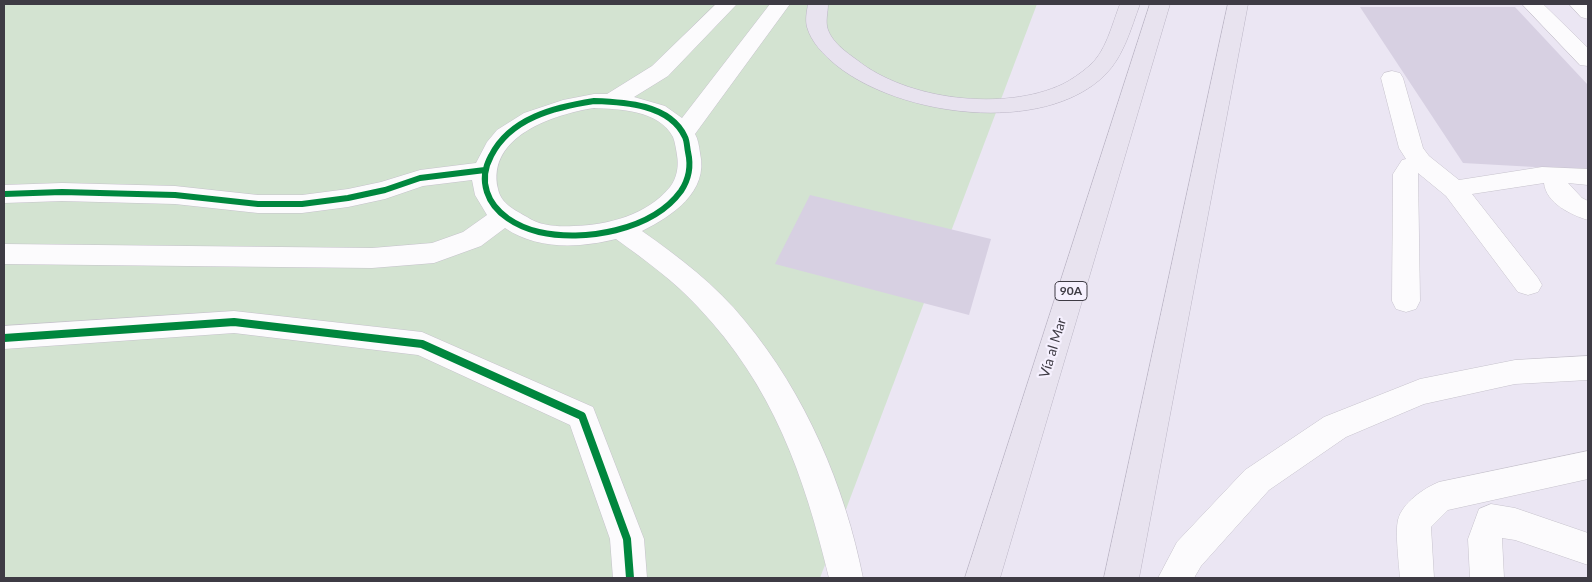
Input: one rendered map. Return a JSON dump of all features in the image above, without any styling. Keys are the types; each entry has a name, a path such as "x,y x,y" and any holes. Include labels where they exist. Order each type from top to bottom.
{"highway":[{"path":"818,4 816,25 825,43 846,65 864,77 913,97 950,104 989,106 1026,102 1052,96 1079,84 1096,72 1106,60 1130,4"},
{"name":"Vía al Mar","path":"982,578 1160,4"},
{"path":"1121,578 1238,4"}],"street":[{"path":"612,101 660,71 727,4"},
{"path":"683,133 780,4"},
{"path":"1532,4 1588,60"},
{"path":"1579,4 1588,13"},
{"path":"1392,78 1411,148 1420,162 1455,190 1528,285"},
{"path":"594,101 612,101 646,108 673,123 683,133 689,145 691,158 690,172 683,186 673,199 659,211 642,222 622,230 600,236 578,238 556,237 536,233 518,227 503,217 493,207 487,195 484,182 485,170 498,144 524,122 539,114 566,106 594,101"},
{"path":"1406,301 1405,174 1411,166 1420,162"},
{"path":"4,194 62,192 175,195 258,204 302,204 348,198 385,190 420,178 485,170"},
{"path":"1455,190 1465,186 1536,175 1588,177"},
{"path":"1556,175 1557,189 1573,204 1588,211"},
{"path":"4,254 372,258 434,253 472,239 503,217"},
{"path":"622,230 666,262 708,300 747,345 782,398 812,461 837,533 846,578"},
{"path":"4,338 234,322 422,344 582,416 627,539 630,578"},
{"path":"1175,578 1190,554 1257,480 1335,427 1420,392 1515,372 1588,368"},
{"path":"1416,578 1414,521 1439,497 1588,465"},
{"path":"1467,491 1491,520 1515,524 1588,549"},
{"path":"1486,578 1484,539 1491,520"}],"green space":[{"path":"4,4 1037,4 820,578 4,578"}],"building":[{"path":"1360,7 1515,7 1588,85 1588,170 1463,163"},
{"path":"810,195 991,239 969,315 775,264"}],"cycle path":[{"path":"594,101 619,102 645,107 668,118 677,126 685,137 691,165 681,190 659,211 629,227 593,235 557,236 524,229 498,211 487,195 485,175 488,162 495,148 505,136 518,126 547,112 594,101"},
{"path":"4,194 62,192 175,195 258,204 302,204 348,198 385,190 420,178 485,170"},
{"path":"4,338 234,322 422,344 582,416 627,539 630,578"}]}
